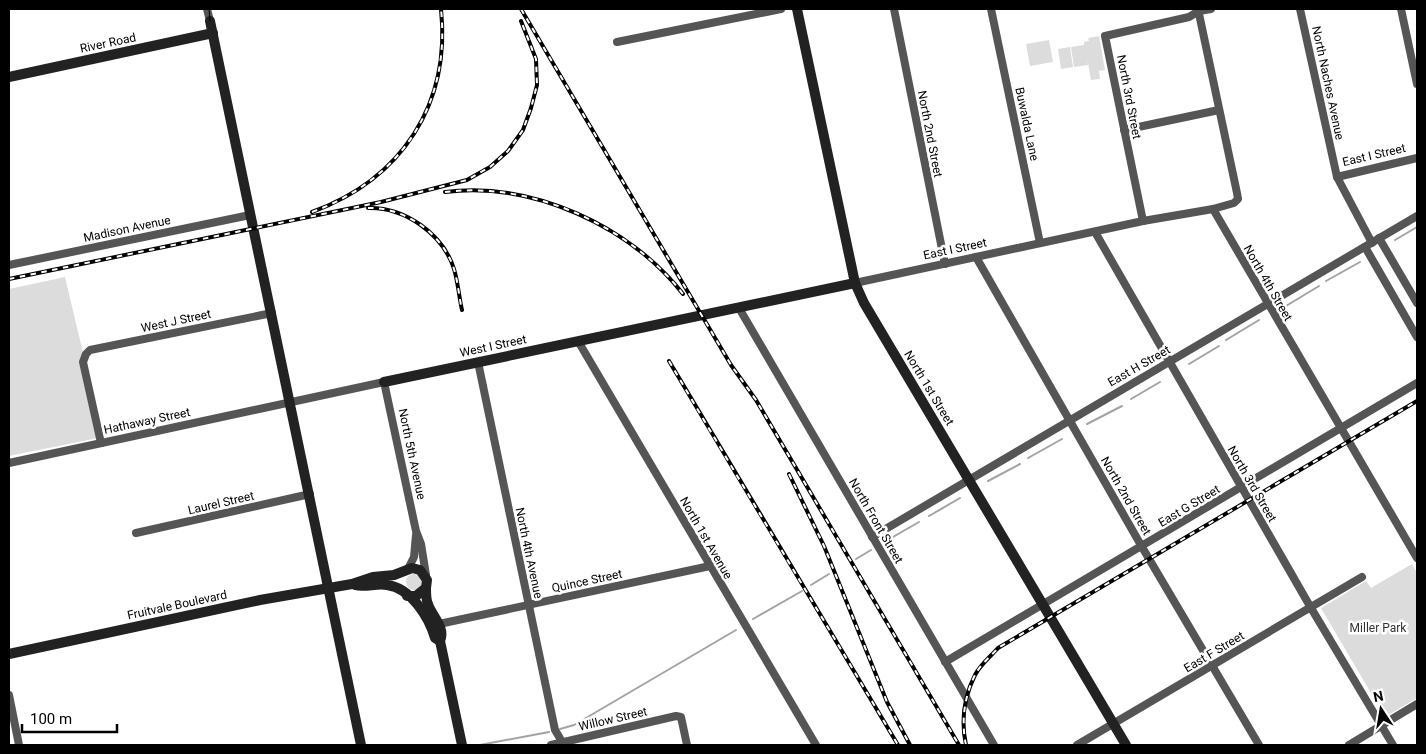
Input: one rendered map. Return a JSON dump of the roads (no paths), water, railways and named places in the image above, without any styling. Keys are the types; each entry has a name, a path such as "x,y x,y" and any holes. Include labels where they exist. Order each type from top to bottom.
{"main road":[{"name":"North 1st Street","path":"797,9 855,283 868,310 1126,745"},
{"path":"210,21 330,588 361,745"},
{"name":"River Road","path":"9,77 213,33"},
{"name":"East I Street","path":"702,316 855,283"},
{"name":"West I Street","path":"384,382 702,316"},
{"name":"Fruitvale Boulevard","path":"9,654 352,584 373,577 416,568 426,575"},
{"path":"405,571 399,581 404,593 421,609 429,621 435,638 440,641"},
{"path":"426,575 428,605 439,624 442,637 440,641 462,745"},
{"name":"Fruitvale Boulevard","path":"352,584 359,586 387,585 404,593"},
{"path":"404,593 420,595 426,588"}],"street":[{"path":"208,9 210,21"},
{"path":"617,42 781,9"},
{"name":"North 2nd Street","path":"894,9 945,264"},
{"name":"Buwalda Lane","path":"991,9 1040,243"},
{"path":"1211,9 1198,10 1238,199 1234,203 1213,209"},
{"name":"North Naches Avenue","path":"1300,9 1337,177 1372,243 1417,337"},
{"path":"1401,9 1417,84"},
{"name":"North 3rd Street","path":"1143,221 1105,36 1189,17 1198,10"},
{"path":"1124,130 1219,110"},
{"name":"East I Street","path":"1337,177 1417,158"},
{"name":"East I Street","path":"855,283 1143,221 1213,209"},
{"name":"North 4th Street","path":"1213,209 1341,429 1414,546 1417,558"},
{"name":"Madison Avenue","path":"9,265 250,215"},
{"name":"East H Street","path":"872,537 1417,216"},
{"name":"North 3rd Street","path":"1095,232 1241,488 1393,745"},
{"name":"North Naches Avenue","path":"1372,243 1417,303"},
{"name":"North 2nd Street","path":"976,257 1142,547 1259,745"},
{"name":"North Front Street","path":"739,308 994,745"},
{"name":"West J Street","path":"100,443 83,362 90,350 272,313"},
{"name":"North 1st Avenue","path":"578,341 816,745"},
{"name":"North 4th Avenue","path":"478,362 555,730 562,744"},
{"name":"West I Street","path":"290,402 384,382"},
{"name":"North 5th Avenue","path":"384,382 416,531 421,544 426,575"},
{"name":"East G Street","path":"945,662 1417,384"},
{"name":"Hathaway Street","path":"9,463 290,402"},
{"name":"Laurel Street","path":"136,533 310,494"},
{"name":"North 5th Avenue","path":"405,571 414,557 416,531"},
{"name":"Quince Street","path":"439,624 710,566"},
{"name":"East F Street","path":"1077,745 1362,577"},
{"path":"9,695 19,745"},
{"path":"1348,745 1417,704"},
{"name":"Willow Street","path":"550,745 562,744 682,717 688,745"}],"waterway":[{"path":"1395,240 1417,227"},
{"path":"1326,281 1360,262"},
{"path":"1286,306 1319,286"},
{"path":"1226,340 1259,320"},
{"path":"1189,364 1219,346"},
{"path":"1131,399 1160,382"},
{"path":"1087,424 1122,406"},
{"path":"1028,458 1062,439"},
{"path":"988,481 1020,464"},
{"path":"929,516 960,498"},
{"path":"886,541 919,522"},
{"path":"856,559 871,550"},
{"path":"811,585 829,574"},
{"path":"753,619 802,591"},
{"path":"560,729 574,725 736,630"},
{"path":"480,745 549,732"}],"tram line":[{"path":"209,9 210,21"}],"railway":[{"path":"312,212 344,198 372,180 395,158 414,134 428,106 438,76 442,44 441,9"},
{"path":"521,9 731,365 756,400 959,745"},
{"path":"9,279 381,202 467,180 490,167 508,151 523,130 531,108 537,85 536,59 521,21"},
{"path":"445,192 478,190 511,194 545,202 577,213 607,229 636,248 661,270 683,294"},
{"path":"368,208 396,212 421,225 432,234 449,256 457,279 462,310"},
{"path":"669,361 898,745"},
{"path":"966,745 964,719 968,692 977,671 998,648 1417,401"},
{"path":"789,474 824,546 887,702 910,745"}],"park label":[{"name":"Miller Park","path":"1378,628"}]}
